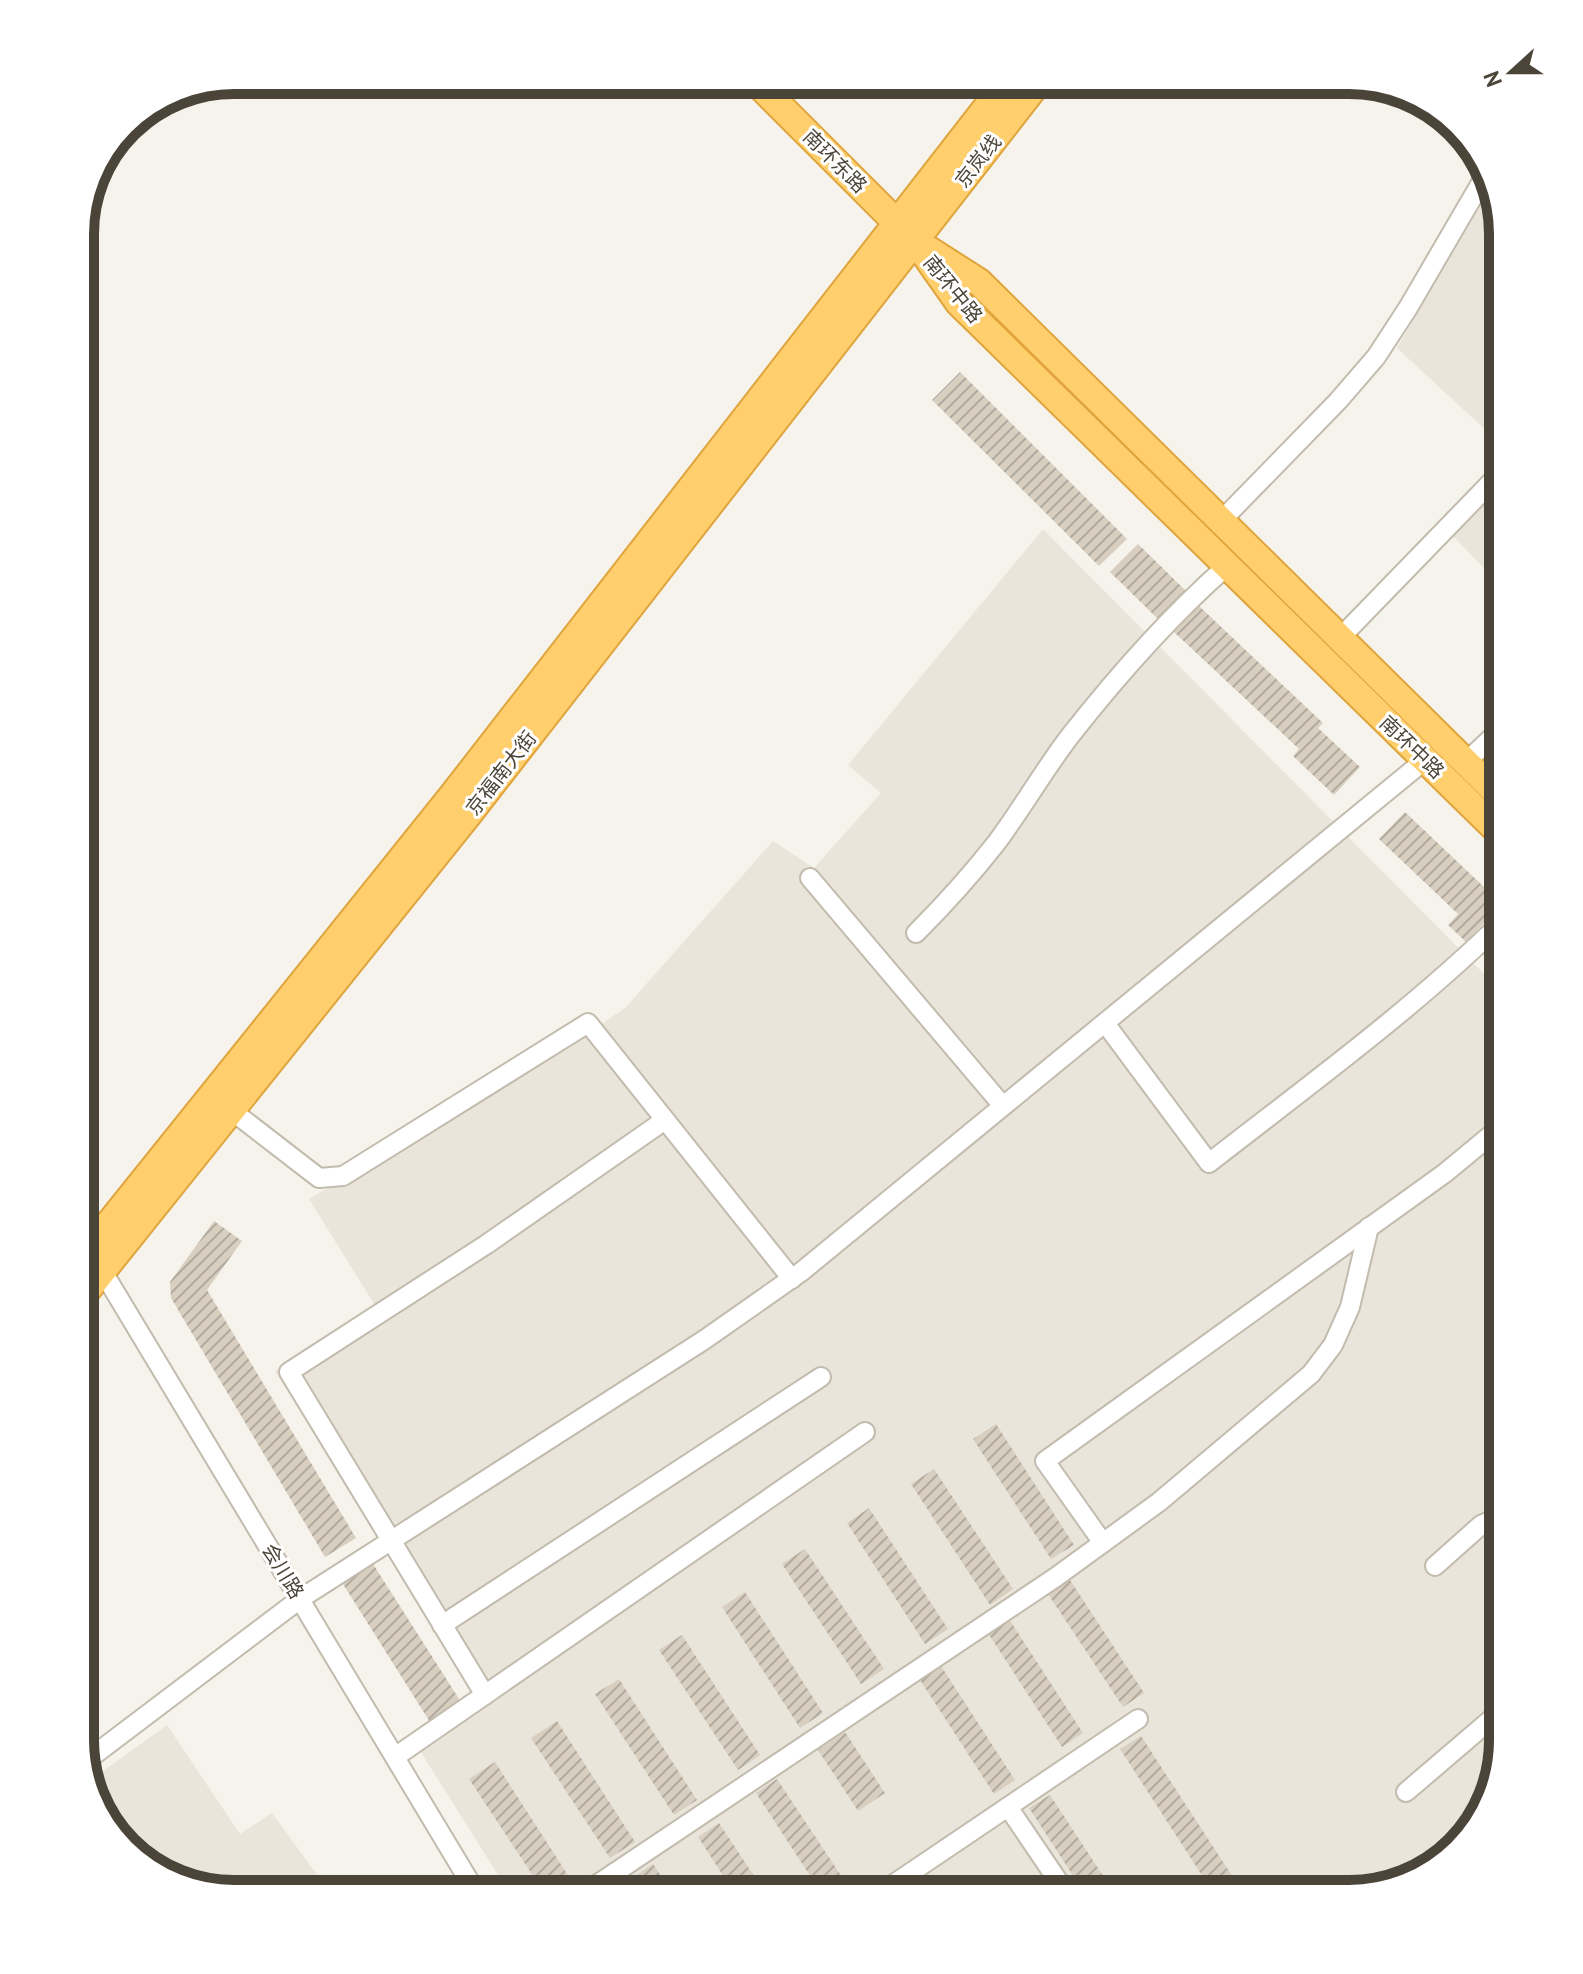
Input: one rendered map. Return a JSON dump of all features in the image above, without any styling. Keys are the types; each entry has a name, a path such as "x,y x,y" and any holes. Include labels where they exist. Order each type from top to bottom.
{"highway":[{"name":"南环东路","path":"768,94 907,232"},
{"name":"京岚线","path":"907,232 999,94"},
{"name":"京岚线","path":"907,232 1028,94"},
{"name":"南环中路","path":"907,232 979,282 1489,785"},
{"name":"南环中路","path":"907,232 959,303 1489,822"},
{"name":"京福南大街","path":"94,1257 231,1110 471,811 907,232"},
{"name":"京福南大街","path":"94,1256 452,796 907,232"}],"street":[{"path":"1221,521 1338,401 1376,357 1480,184"},
{"path":"1340,638 1489,484"},
{"path":"916,933 962,886 1070,737 1153,636 1227,566"},
{"path":"1466,762 1489,740"},
{"path":"95,1754 300,1599 704,1340 792,1279 1425,760"},
{"path":"810,878 1003,1106"},
{"path":"1105,1023 1209,1163 1400,1014 1489,935"},
{"path":"231,1110 319,1178 343,1176 588,1023 792,1279"},
{"path":"485,1695 289,1372 487,1244 665,1120"},
{"path":"1103,1543 1045,1461 1445,1173 1489,1137"},
{"path":"604,1880 1056,1577 1159,1502 1311,1374 1333,1345 1350,1307 1369,1227"},
{"name":"会川路","path":"94,1265 469,1880"},
{"path":"442,1625 821,1377"},
{"path":"395,1757 865,1432"},
{"path":"1435,1566 1489,1521"},
{"path":"900,1880 1138,1719"},
{"path":"1406,1792 1489,1721"},
{"path":"1008,1807 1058,1880"}],"shaded area":[{"path":"1484,199 1489,234 1489,433 1397,348"},
{"path":"1489,491 1489,573 1448,531"},
{"path":"1043,529 1489,979 1488,1759 1475,1802 1465,1818 1441,1845 1403,1869 1368,1879 1350,1880 501,1880 412,1738 476,1695 275,1371 376,1307 309,1199 584,1036 625,1008 773,841 814,868 881,793 848,765"},
{"path":"167,1725 240,1834 272,1813 321,1880 215,1879 172,1866 129,1832 108,1802 98,1774"}],"building":[{"path":"960,372 1127,539 1099,566 932,400"},
{"path":"1138,544 1186,591 1159,620 1110,572"},
{"path":"1199,606 1323,723 1318,728 1360,767 1334,795 1293,756 1299,749 1174,632"},
{"path":"1405,812 1489,892 1489,918 1466,942 1448,925 1458,914 1379,839"},
{"path":"214,1221 242,1241 207,1290 356,1538 325,1557 171,1298 170,1282"},
{"path":"996,1424 1074,1545 1051,1559 973,1439"},
{"path":"934,1469 1013,1589 990,1605 911,1484"},
{"path":"869,1508 948,1629 925,1644 847,1523"},
{"path":"805,1549 884,1669 861,1684 782,1564"},
{"path":"373,1564 461,1702 430,1722 343,1584"},
{"path":"1070,1580 1144,1693 1123,1707 1048,1594"},
{"path":"745,1592 823,1713 800,1728 722,1607"},
{"path":"1009,1619 1083,1733 1062,1747 988,1633"},
{"path":"682,1635 760,1755 738,1770 659,1650"},
{"path":"941,1666 1015,1780 994,1794 920,1680"},
{"path":"619,1679 697,1800 674,1815 595,1694"},
{"path":"557,1721 635,1842 610,1858 531,1738"},
{"path":"845,1732 885,1793 858,1811 818,1750"},
{"path":"1141,1736 1235,1880 1205,1880 1120,1749"},
{"path":"495,1762 571,1880 536,1880 469,1779"},
{"path":"777,1779 844,1880 813,1880 756,1793"},
{"path":"1050,1795 1106,1880 1076,1880 1029,1808"},
{"path":"719,1823 757,1880 726,1880 698,1837"},
{"path":"653,1864 664,1880 633,1880 632,1878"}],"railway":[{"path":"128,144 165,113"}]}
